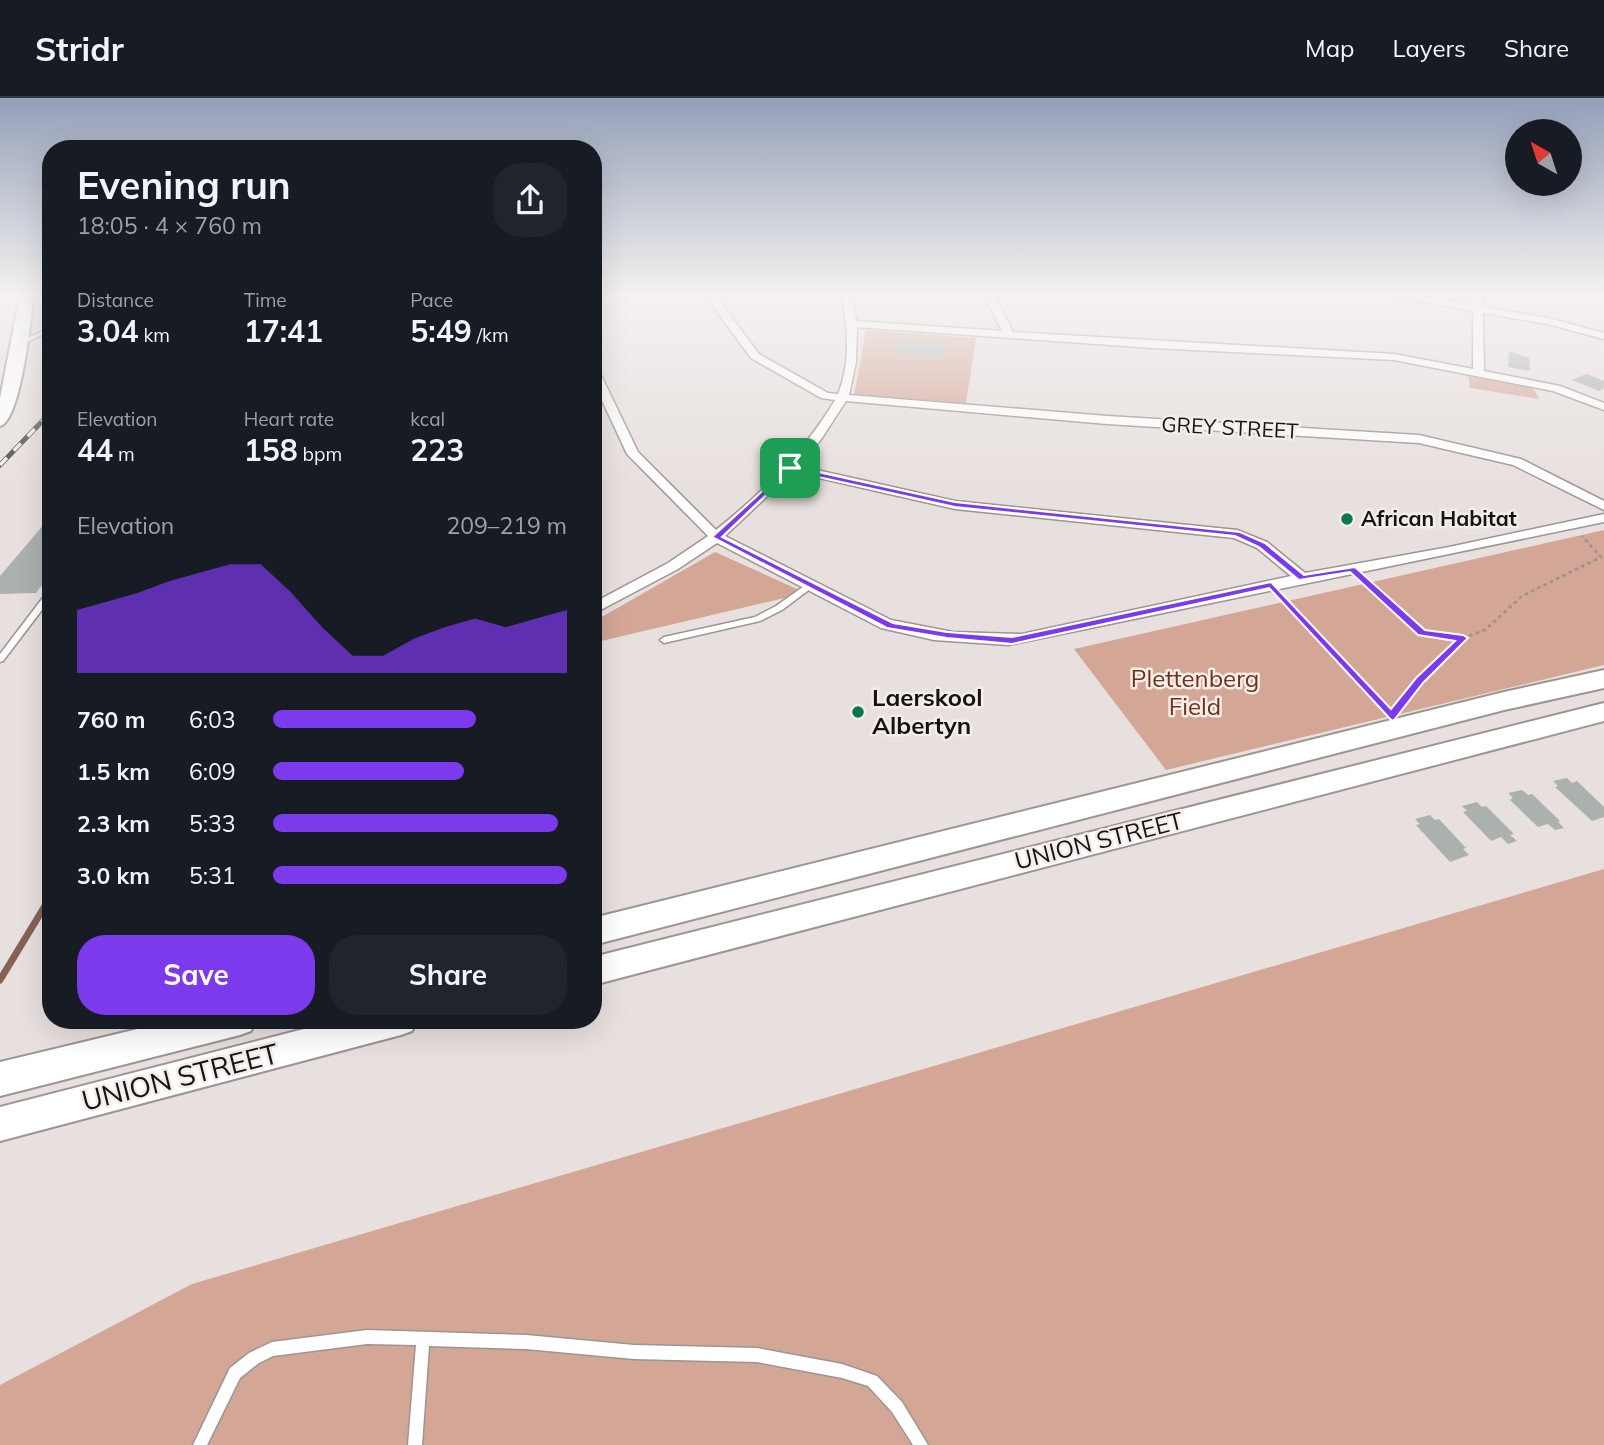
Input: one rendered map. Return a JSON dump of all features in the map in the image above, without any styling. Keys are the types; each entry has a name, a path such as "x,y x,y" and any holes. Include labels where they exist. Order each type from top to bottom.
{"main road":[{"path":"1,419 15,358"},
{"name":"UNION STREET","path":"602,930 1483,707 1604,679"},
{"path":"1483,707 1511,735"},
{"name":"UNION STREET","path":"602,969 1604,712"},
{"path":"1095,805 1117,836"},
{"name":"UNION STREET","path":"0,1079 203,1029"},
{"name":"UNION STREET","path":"0,1124 366,1029"}],"street":[{"name":"GREY STREET","path":"758,358 817,393 843,398 1107,421 1419,439 1517,462 1604,506"},
{"path":"602,604 716,537 790,468 843,398 850,358"},
{"path":"1395,358 1556,388 1604,407"},
{"path":"1479,358 1479,373"},
{"path":"602,389 632,454 716,537 891,626 1003,640 1031,637 1302,578 1604,518"},
{"path":"790,468 955,505 1237,534 1262,545 1302,578"}],"lane":[{"path":"664,640 757,619 779,608 810,586"},
{"path":"0,659 42,605"},
{"path":"200,1445 235,1373 254,1358 272,1349 367,1336 526,1342 634,1352 757,1355 842,1371 872,1381 898,1407 921,1445"},
{"path":"415,1445 423,1338"}],"path":[{"path":"1271,585 1392,717 1420,681 1463,638 1485,630 1522,596 1601,556 1571,524"},
{"path":"1352,569 1422,632 1463,638"}],"green space":[{"path":"861,358 973,358 966,403 854,395"},
{"path":"1468,374 1532,386 1539,399 1470,388"},
{"name":"Plettenberg Field","path":"1604,530 1604,665 1166,770 1074,649"},
{"path":"715,552 806,593 602,641 602,617"},
{"path":"1604,869 1604,1445 0,1445 0,1385 192,1284"}],"building":[{"path":"1509,358 1529,358 1530,371 1508,367"},
{"path":"1586,374 1604,381 1604,388 1599,391 1572,380"},
{"path":"42,527 42,585 36,593 0,594 0,576"},
{"path":"1567,778 1572,783 1577,781 1604,807 1604,817 1592,821 1555,787 1558,786 1553,781"},
{"path":"1522,790 1528,795 1532,794 1564,828 1555,830 1548,824 1538,827 1510,800 1513,798 1508,793"},
{"path":"1477,802 1482,807 1486,806 1514,834 1510,835 1517,841 1508,844 1501,837 1491,841 1463,812 1467,811 1462,806"},
{"path":"1430,815 1435,820 1439,819 1466,848 1463,849 1469,855 1450,862 1416,825 1420,824 1415,819"}],"waterway":[{"path":"0,980 42,911"}],"railway":[{"path":"0,465 42,421"}],"place":[{"name":"African Habitat","path":"1347,519"},
{"name":"Laerskool Albertyn","path":"858,712"}],"route":[{"path":"790,468 955,505 1237,534 1262,545 1302,578 1352,569 1422,632 1463,638 1420,681 1392,717 1271,585 1012,640 947,635 891,626 716,537 790,468"}]}
